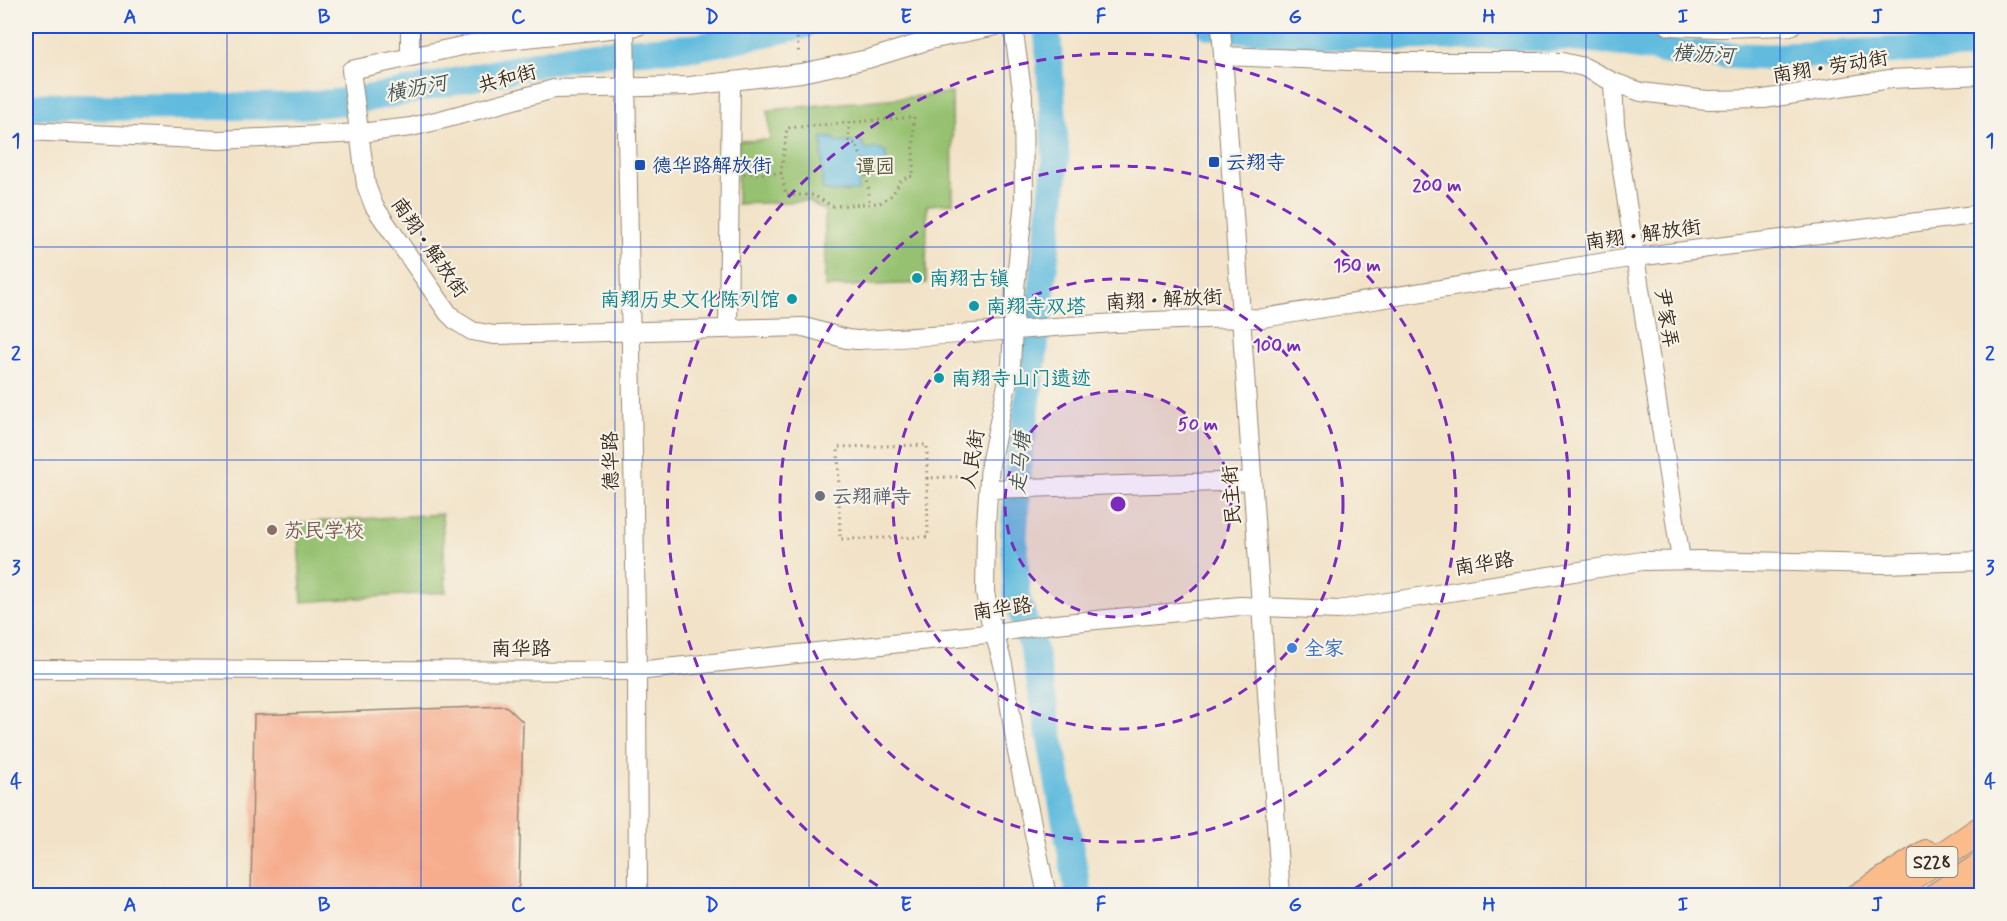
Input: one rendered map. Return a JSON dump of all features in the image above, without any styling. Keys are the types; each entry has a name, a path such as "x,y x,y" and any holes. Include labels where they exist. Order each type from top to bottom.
{"highway":[{"name":"S228","path":"1883,896 1982,829"},
{"name":"S228","path":"1937,896 1982,865"}],"main road":[{"path":"1857,896 1982,817"},
{"path":"1969,896 1982,888"}],"street":[{"path":"410,26 410,56 471,44 638,26"},
{"name":"德华路","path":"625,26 638,896"},
{"name":"共和街","path":"26,131 220,140 359,126 411,127 554,89 690,86 801,73 844,64 930,40 996,26"},
{"name":"人民街","path":"1013,26 1023,97 1025,169 1023,220 1015,290 1030,330 1008,387 990,465 994,485 984,569 990,619 1003,631 1004,664 1017,752 1047,896"},
{"name":"民主街","path":"1221,26 1281,896"},
{"path":"1669,26 1721,28 1791,26"},
{"name":"南翔 • 解放街","path":"410,56 352,76 366,185 374,206 448,313 472,331 494,335 804,327 857,340 1211,317 1263,318 1636,257 1982,214"},
{"name":"南翔 • 劳动街","path":"1224,56 1375,62 1562,62 1584,67 1613,82 1658,95 1733,100 1795,95 1890,79 1982,75"},
{"path":"728,329 731,81"},
{"name":"尹家弄","path":"1613,82 1615,124 1681,560"},
{"path":"994,485 1022,489 1252,481"},
{"name":"南华路","path":"26,669 636,671 1045,625 1261,605 1338,610 1622,564 1681,560 1882,564 1982,561"}],"path":[{"path":"796,26 798,50"},
{"path":"914,117 913,176 902,179 892,195 880,203 832,206 813,195 786,195 782,173 787,128 914,117"},
{"path":"849,122 849,141 857,145 864,162 869,203"},
{"path":"730,174 782,173"},
{"path":"927,445 927,478 928,537 840,539 838,447 927,445"},
{"path":"927,478 994,485"}],"green space":[{"name":"谭园","path":"952,93 953,203 927,205 926,283 825,287 825,211 809,201 737,204 738,141 770,140 768,110"},
{"path":"442,514 446,592 302,602 297,523"}],"water":[{"path":"822,137 840,142 862,142 866,150 877,148 886,153 887,170 874,171 860,180 858,191 831,192 822,189"}],"building":[{"path":"506,706 523,722 519,886 511,896 251,896 254,715"}],"waterway":[{"name":"横沥河","path":"26,106 297,106 351,101 585,54 697,47 802,26"},
{"name":"走马塘","path":"1047,26 1056,158 1039,317 1018,470 1014,538 1017,598 1035,655 1079,896"},
{"name":"横沥河","path":"1210,26 1308,36 1563,38 1604,41 1678,53 1766,57 1982,46"}],"place":[{"name":"云翔寺","path":"1214,162"},
{"name":"德华路解放街","path":"640,165"},
{"name":"南翔古镇","path":"917,278"},
{"name":"南翔历史文化陈列馆","path":"792,299"},
{"name":"南翔寺双塔","path":"974,306"},
{"name":"南翔寺山门遗迹","path":"939,378"},
{"name":"云翔禅寺","path":"820,496"},
{"name":"苏民学校","path":"272,530"},
{"name":"全家","path":"1292,648"}]}
